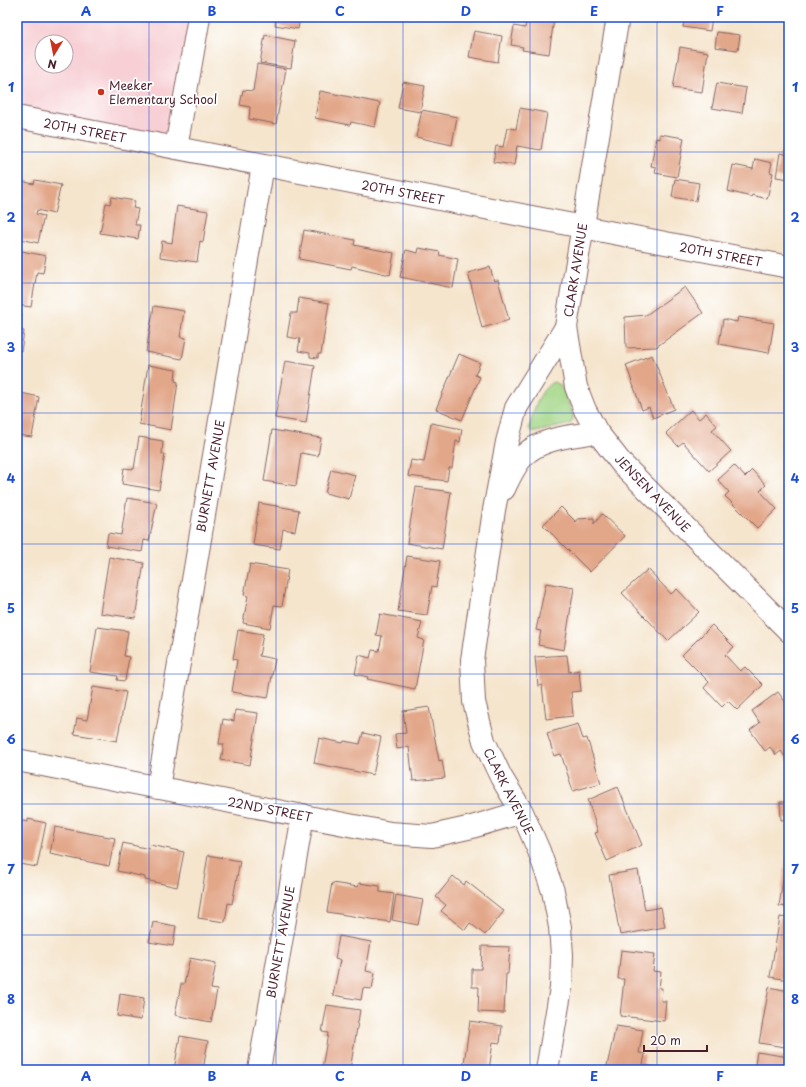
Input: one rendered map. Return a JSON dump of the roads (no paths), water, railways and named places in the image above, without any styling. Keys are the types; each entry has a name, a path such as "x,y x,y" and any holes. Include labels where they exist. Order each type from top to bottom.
{"street":[{"path":"176,148 199,17"},
{"name":"CLARK AVENUE","path":"547,1070 561,988 562,955 560,927 553,891 539,851 522,812 501,777 484,741 474,702 472,660 494,510 507,442 516,408 566,327 618,17"},
{"name":"20TH STREET","path":"17,117 789,267"},
{"name":"BURNETT AVENUE","path":"158,788 263,165"},
{"name":"JENSEN AVENUE","path":"566,327 576,386 585,410 597,432 622,464 789,631"},
{"name":"CLARK AVENUE","path":"494,510 511,474 528,451 549,441 597,432"},
{"name":"22ND STREET","path":"17,760 390,832 432,836 472,828 522,812"},
{"name":"BURNETT AVENUE","path":"259,1070 302,815"}],"place":[{"name":"Meeker Elementary School","path":"101,92"}]}
